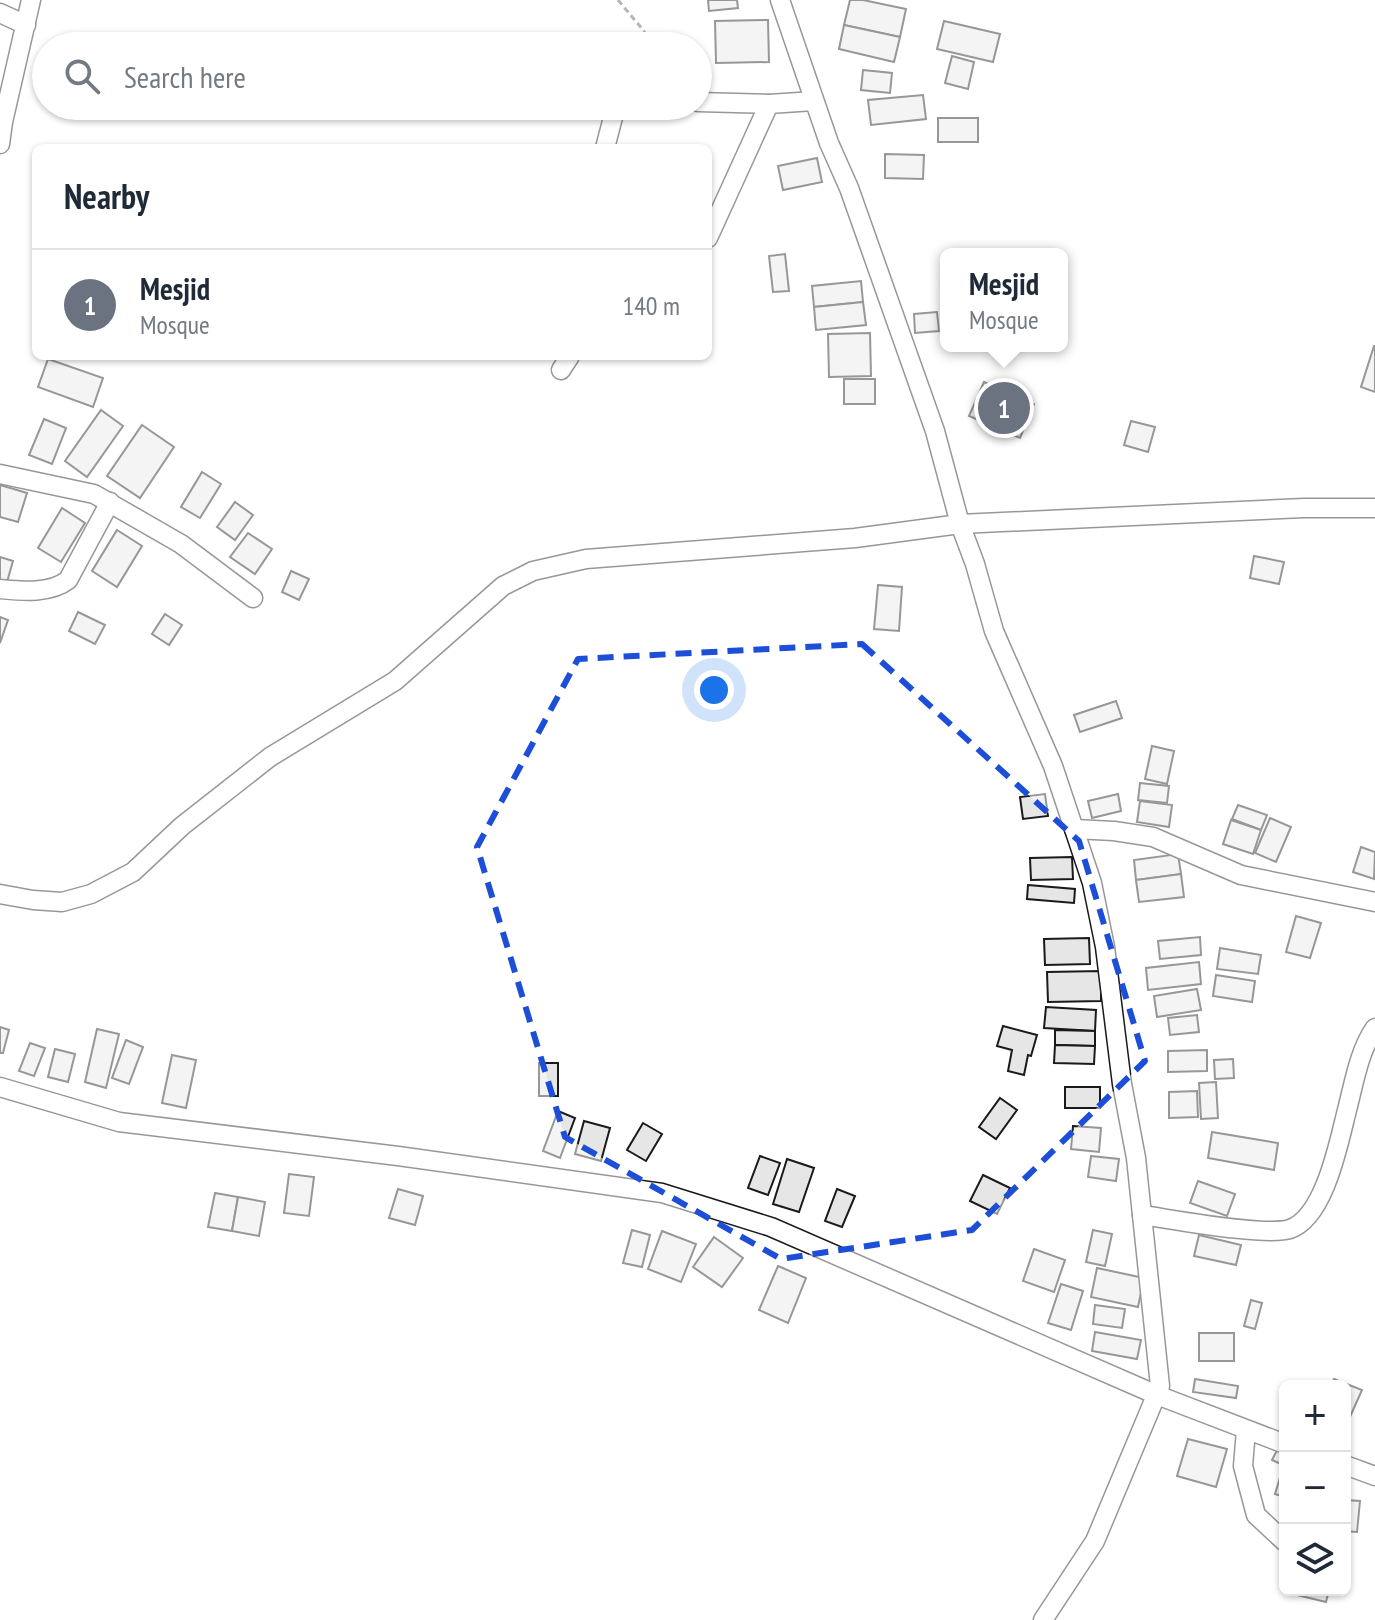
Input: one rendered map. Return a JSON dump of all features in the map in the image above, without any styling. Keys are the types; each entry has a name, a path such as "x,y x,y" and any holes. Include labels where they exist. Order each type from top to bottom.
{"street":[{"path":"0,144 1,121 31,0"},
{"path":"780,0 935,431 994,631 1053,766 1092,883 1105,947 1142,1215 1159,1371 1157,1395 1095,1541 1043,1620"},
{"path":"0,13 26,25"},
{"path":"712,102 814,101"},
{"path":"712,229 769,104"},
{"path":"606,144 612,120"},
{"path":"0,474 94,494 181,544 253,598"},
{"path":"0,589 58,588 68,580 110,502"},
{"path":"0,894 62,902 91,894 133,872 182,826 270,757 395,681 503,586 533,571 586,559 855,538 960,524 1304,508 1375,508"},
{"path":"1074,829 1153,837 1241,875 1375,902"},
{"path":"1142,1215 1266,1231 1291,1229 1310,1212 1324,1187 1335,1158 1357,1069 1375,1028"},
{"path":"0,1087 119,1122 398,1156 662,1193 771,1227 1157,1395 1279,1442"},
{"path":"1246,1430 1243,1466 1256,1515 1279,1536"},
{"path":"1351,1467 1375,1476"}],"path":[{"path":"618,0 644,32"}],"highlighted area":[{"path":"862,644 1079,841 1145,1061 972,1230 781,1259 565,1137 477,847 578,659"}],"building":[{"path":"708,0 737,0 738,8 709,11"},
{"path":"850,0 906,9 900,37 844,25"},
{"path":"768,20 769,62 716,63 715,21"},
{"path":"944,21 1000,34 993,62 937,49"},
{"path":"844,25 900,37 894,62 839,49"},
{"path":"952,56 974,62 968,89 945,83"},
{"path":"863,70 892,73 890,93 861,90"},
{"path":"923,95 926,119 871,125 868,100"},
{"path":"938,118 978,118 978,142 938,142"},
{"path":"885,154 924,155 923,179 885,178"},
{"path":"817,158 822,182 783,190 778,166"},
{"path":"785,254 789,291 773,292 769,256"},
{"path":"861,281 863,302 814,307 812,286"},
{"path":"863,302 866,325 816,330 814,307"},
{"path":"937,312 939,331 915,333 914,314"},
{"path":"870,333 871,376 829,377 828,334"},
{"path":"1375,346 1375,392 1361,387"},
{"path":"48,360 103,378 93,407 38,387"},
{"path":"844,379 875,379 875,404 844,404"},
{"path":"984,382 1034,404 1020,438 969,416"},
{"path":"101,410 123,426 87,477 65,461"},
{"path":"44,419 66,428 52,464 29,455"},
{"path":"1131,421 1155,427 1148,452 1124,445"},
{"path":"142,425 174,447 140,498 107,476"},
{"path":"202,472 221,484 200,518 181,507"},
{"path":"0,485 27,493 18,522 0,517"},
{"path":"235,502 253,515 235,540 217,527"},
{"path":"62,508 85,523 61,562 38,548"},
{"path":"117,530 142,546 117,587 92,571"},
{"path":"248,533 272,549 255,574 230,557"},
{"path":"1254,556 1284,562 1279,584 1250,578"},
{"path":"0,557 13,561 7,582 0,580"},
{"path":"291,571 309,579 299,600 282,592"},
{"path":"878,585 902,587 899,631 874,629"},
{"path":"78,612 105,625 95,644 69,631"},
{"path":"165,614 182,625 169,645 152,634"},
{"path":"0,617 8,620 0,643"},
{"path":"1116,701 1122,718 1080,732 1074,715"},
{"path":"1152,746 1174,751 1167,784 1145,779"},
{"path":"1140,783 1169,786 1167,803 1138,800"},
{"path":"1045,794 1048,816 1023,819 1020,797"},
{"path":"1118,794 1121,811 1092,818 1088,801"},
{"path":"1140,801 1172,805 1169,827 1137,822"},
{"path":"1238,805 1267,815 1261,830 1232,819"},
{"path":"1270,818 1291,827 1276,862 1255,853"},
{"path":"1231,820 1261,830 1253,854 1223,844"},
{"path":"1361,847 1375,852 1374,879 1353,872"},
{"path":"1178,854 1181,874 1136,880 1134,860"},
{"path":"1072,857 1073,879 1031,880 1030,858"},
{"path":"1181,874 1184,897 1139,902 1136,880"},
{"path":"1028,885 1075,889 1074,903 1027,899"},
{"path":"1296,916 1321,923 1310,958 1286,952"},
{"path":"1200,937 1201,955 1160,959 1158,941"},
{"path":"1089,938 1090,964 1045,965 1044,939"},
{"path":"1220,948 1261,955 1258,974 1217,969"},
{"path":"1199,962 1201,984 1148,990 1146,968"},
{"path":"1101,971 1101,1001 1048,1002 1047,972"},
{"path":"1216,975 1255,981 1252,1002 1213,996"},
{"path":"1197,989 1201,1010 1157,1017 1154,996"},
{"path":"1046,1007 1096,1010 1095,1031 1044,1028"},
{"path":"1197,1015 1199,1032 1170,1035 1168,1018"},
{"path":"1003,1026 1037,1035 1024,1075 1008,1071 1012,1050 997,1046"},
{"path":"0,1027 9,1030 3,1053 0,1053"},
{"path":"97,1029 119,1034 106,1088 85,1082"},
{"path":"1055,1030 1095,1031 1095,1046 1055,1045"},
{"path":"126,1040 143,1047 129,1084 112,1078"},
{"path":"30,1043 45,1048 34,1076 19,1071"},
{"path":"1055,1045 1095,1046 1094,1064 1054,1063"},
{"path":"55,1049 75,1054 68,1082 48,1077"},
{"path":"1207,1050 1207,1071 1168,1072 1168,1051"},
{"path":"172,1055 196,1060 186,1108 162,1103"},
{"path":"1233,1059 1234,1078 1215,1079 1214,1060"},
{"path":"539,1063 558,1063 558,1096 539,1096"},
{"path":"1216,1082 1218,1118 1201,1119 1199,1083"},
{"path":"1065,1087 1100,1087 1100,1108 1065,1108"},
{"path":"1197,1091 1198,1117 1169,1118 1169,1092"},
{"path":"1000,1098 1017,1110 996,1139 979,1127"},
{"path":"558,1111 575,1118 560,1158 543,1151"},
{"path":"584,1121 610,1128 601,1161 575,1154"},
{"path":"643,1123 662,1134 646,1161 627,1150"},
{"path":"1073,1126 1101,1128 1099,1152 1071,1149"},
{"path":"1212,1132 1278,1143 1274,1170 1208,1158"},
{"path":"760,1156 780,1163 768,1195 748,1188"},
{"path":"1091,1156 1119,1159 1116,1181 1088,1177"},
{"path":"787,1159 814,1168 799,1212 773,1204"},
{"path":"289,1174 314,1177 309,1216 284,1213"},
{"path":"983,1175 1010,1188 997,1214 970,1201"},
{"path":"1198,1181 1235,1194 1227,1216 1190,1203"},
{"path":"398,1189 423,1196 415,1225 389,1218"},
{"path":"837,1189 855,1196 842,1227 825,1221"},
{"path":"215,1193 238,1197 232,1231 208,1227"},
{"path":"238,1197 265,1202 259,1236 232,1231"},
{"path":"632,1230 650,1235 642,1267 623,1263"},
{"path":"1093,1230 1112,1234 1105,1266 1086,1262"},
{"path":"662,1231 696,1244 681,1282 648,1269"},
{"path":"1199,1235 1241,1245 1236,1265 1194,1256"},
{"path":"714,1237 743,1258 722,1287 693,1267"},
{"path":"1034,1249 1065,1260 1054,1292 1023,1281"},
{"path":"778,1266 806,1278 788,1323 759,1310"},
{"path":"1097,1268 1144,1278 1138,1307 1091,1297"},
{"path":"1061,1284 1083,1291 1071,1330 1048,1323"},
{"path":"1251,1300 1262,1303 1255,1329 1244,1326"},
{"path":"1095,1305 1125,1309 1122,1328 1093,1324"},
{"path":"1095,1332 1141,1340 1137,1359 1092,1351"},
{"path":"1199,1333 1234,1333 1234,1361 1199,1361"},
{"path":"1195,1379 1238,1386 1236,1398 1193,1392"},
{"path":"1351,1386 1362,1390 1351,1415"},
{"path":"1188,1439 1227,1449 1216,1487 1177,1476"},
{"path":"1277,1450 1279,1451 1279,1463 1272,1460"},
{"path":"1351,1500 1360,1501 1357,1532 1351,1532"},
{"path":"1301,1596 1328,1596 1326,1602"}],"place":[{"name":"Mesjid","path":"1004,408"}]}
